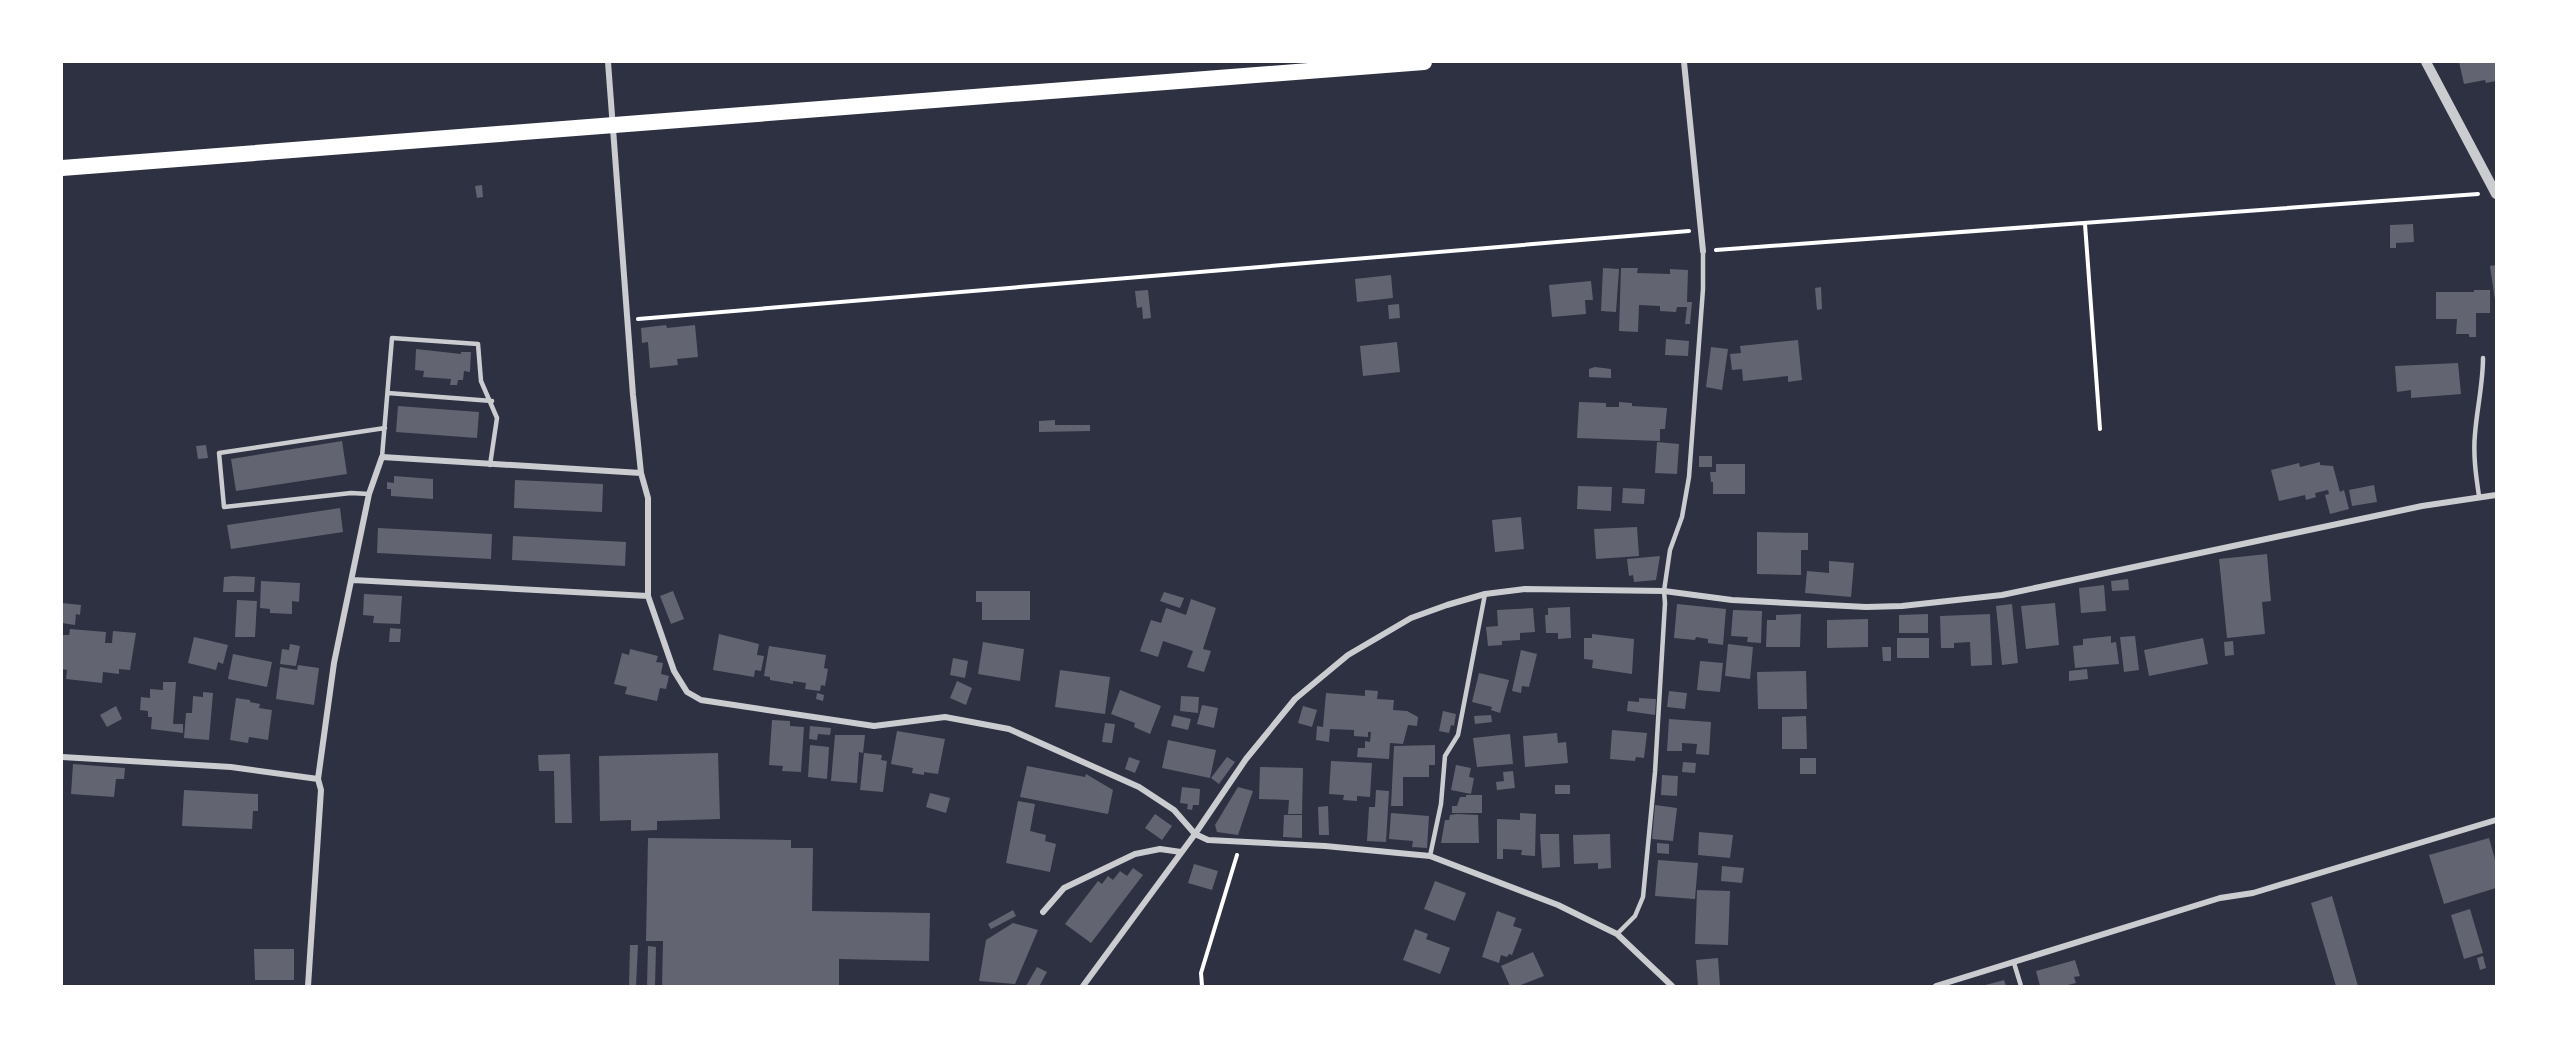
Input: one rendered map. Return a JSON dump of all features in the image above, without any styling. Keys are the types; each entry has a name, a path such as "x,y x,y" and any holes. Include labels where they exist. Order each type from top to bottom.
{"highway":[{"path":"62,168 1424,62"}],"street":[{"path":"608,62 641,473 648,498 648,596 674,671 687,693 701,700 874,726 945,717 1008,729 1139,787 1174,810 1195,834 1208,840 1315,845 1430,856 1558,906 1617,934 1672,987"},
{"path":"1684,62 1704,251"},
{"path":"2426,62 2492,194"},
{"path":"308,987 321,790 318,779 334,663 369,494 382,457 641,473"},
{"path":"1083,987 1294,699 1347,655 1411,618 1485,594 1525,589 1664,591 1732,600 1866,607 1902,606 2002,595 2479,496 2496,495"},
{"path":"353,580 648,596"},
{"path":"62,757 231,767 318,779"},
{"path":"1936,987 2220,898 2253,893 2496,820"},
{"path":"1042,912 1064,888 1135,854 1160,849 1181,852"}],"lane":[{"path":"1617,934 1635,916 1643,897 1655,772 1664,591 1670,550 1682,517 1689,477 1704,251"},
{"path":"382,457 392,338 478,344 481,381 486,395 492,401 496,418 490,465"},
{"path":"2479,496 2474,454 2483,384 2483,358"},
{"path":"388,393 492,401"},
{"path":"369,494 351,493 224,507 219,453 385,428"},
{"path":"1430,856 1441,804 1445,756 1458,735 1485,594"},
{"path":"2014,963 2021,987"}],"path":[{"path":"1704,251 2085,224 2469,193 2492,194"},
{"path":"2085,224 2100,429"},
{"path":"628,320 1702,230"},
{"path":"1202,987 1201,973 1237,855 1238,843"}],"building":[{"path":"2459,62 2496,62 2496,81 2486,83 2485,80 2464,84"},
{"path":"482,185 483,197 477,198 475,186"},
{"path":"2413,224 2414,242 2396,243 2396,248 2390,248 2390,225"},
{"path":"2496,265 2496,300 2495,300 2490,266"},
{"path":"1603,268 1619,269 1616,312 1601,311"},
{"path":"1621,268 1638,268 1637,273 1670,274 1670,269 1688,270 1687,302 1692,302 1690,324 1685,324 1687,307 1677,307 1676,312 1660,311 1660,306 1639,305 1638,332 1619,331"},
{"path":"1391,275 1393,298 1357,302 1355,279"},
{"path":"1591,281 1593,300 1585,300 1586,314 1552,317 1549,285"},
{"path":"1821,287 1822,309 1817,310 1815,288"},
{"path":"1148,290 1151,318 1143,319 1142,307 1137,308 1135,291"},
{"path":"2474,290 2490,290 2490,313 2476,313 2476,337 2469,337 2469,334 2456,334 2457,319 2436,319 2436,292 2474,292"},
{"path":"1399,304 1400,318 1389,319 1388,305"},
{"path":"666,325 667,328 695,325 698,357 677,359 678,365 650,368 648,342 642,343 641,328"},
{"path":"1666,339 1689,341 1688,356 1665,355"},
{"path":"1798,340 1802,380 1788,382 1788,376 1743,381 1742,369 1732,370 1730,354 1741,353 1740,346"},
{"path":"1397,342 1400,372 1363,376 1360,346"},
{"path":"1711,347 1728,349 1722,390 1706,387"},
{"path":"416,349 461,354 461,352 471,352 470,372 464,371 463,380 458,380 457,385 450,385 451,379 423,377 424,371 415,370"},
{"path":"2458,363 2461,394 2411,398 2411,390 2397,392 2395,366"},
{"path":"1595,367 1611,369 1611,378 1589,377 1589,369"},
{"path":"1579,402 1606,403 1606,407 1619,407 1619,402 1632,403 1632,406 1667,408 1665,429 1660,429 1660,441 1577,438"},
{"path":"398,406 479,412 477,438 396,432"},
{"path":"1055,420 1055,425 1090,425 1090,431 1039,432 1039,421"},
{"path":"342,441 347,474 236,491 231,459"},
{"path":"1657,442 1679,444 1677,474 1655,473"},
{"path":"206,445 208,458 198,459 196,446"},
{"path":"1699,456 1712,456 1712,467 1699,467"},
{"path":"2320,462 2320,465 2333,466 2340,492 2344,490 2349,509 2330,514 2325,495 2329,494 2328,490 2315,493 2316,497 2306,500 2305,495 2279,501 2271,470 2299,463 2300,467"},
{"path":"1716,464 1745,464 1745,494 1713,494 1710,472 1716,472"},
{"path":"394,476 433,479 433,499 391,496 391,489 387,489 387,482 394,483"},
{"path":"515,480 603,484 602,512 514,508"},
{"path":"2374,485 2377,502 2352,506 2349,490"},
{"path":"1578,486 1612,487 1611,511 1577,509"},
{"path":"1623,488 1645,489 1644,504 1622,503"},
{"path":"340,508 343,532 231,549 227,525"},
{"path":"1521,517 1524,549 1495,552 1492,520"},
{"path":"1637,527 1639,556 1596,559 1594,529"},
{"path":"378,528 492,534 491,559 377,553"},
{"path":"1757,532 1808,533 1808,550 1801,550 1801,575 1757,574"},
{"path":"513,536 626,542 625,566 512,560"},
{"path":"2267,554 2271,601 2262,602 2265,634 2227,638 2219,559"},
{"path":"1660,556 1656,580 1634,582 1633,575 1629,576 1627,559"},
{"path":"1829,561 1854,563 1851,597 1805,593 1807,571 1829,573"},
{"path":"224,577 255,577 254,592 223,592"},
{"path":"2128,579 2129,590 2112,591 2111,581"},
{"path":"261,581 300,583 299,602 292,601 292,614 270,613 270,609 260,608"},
{"path":"2104,585 2106,611 2081,613 2079,588"},
{"path":"673,591 684,619 671,624 660,596"},
{"path":"976,591 1030,591 1030,620 982,620 982,602 976,602"},
{"path":"1164,592 1184,598 1180,608 1160,601"},
{"path":"364,594 402,596 400,624 373,623 374,616 363,615"},
{"path":"1191,599 1216,608 1203,649 1211,651 1204,672 1187,667 1193,651 1163,641 1158,657 1140,651 1151,620 1161,623 1166,608 1186,615"},
{"path":"237,600 257,601 255,637 235,637"},
{"path":"62,603 81,605 80,615 76,614 75,625 62,623"},
{"path":"2055,603 2059,645 2026,649 2021,606"},
{"path":"1677,604 1726,609 1723,645 1708,643 1708,639 1696,637 1695,640 1674,638"},
{"path":"2012,604 2018,663 2002,665 1996,606"},
{"path":"1570,607 1571,638 1558,639 1558,633 1546,633 1545,615 1548,615 1548,608"},
{"path":"1533,608 1535,632 1520,633 1520,640 1502,641 1502,645 1488,646 1486,627 1498,626 1497,610"},
{"path":"1733,610 1762,611 1761,643 1747,642 1748,637 1731,636"},
{"path":"1801,614 1800,647 1766,647 1767,620 1776,620 1776,615"},
{"path":"1928,614 1928,633 1899,633 1899,615"},
{"path":"1990,614 1992,665 1971,666 1970,642 1954,643 1954,648 1941,648 1940,616"},
{"path":"1868,619 1868,647 1827,648 1827,620"},
{"path":"390,628 401,629 400,642 389,642"},
{"path":"70,629 106,632 105,643 112,643 113,631 136,633 130,670 119,669 119,674 103,672 102,683 66,679 67,670 62,669 62,635 69,635"},
{"path":"719,634 759,644 757,655 764,656 761,671 755,670 754,677 713,670"},
{"path":"1592,634 1634,639 1632,674 1592,668 1593,660 1584,659 1584,638 1592,638"},
{"path":"2111,636 2111,643 2116,642 2119,664 2075,668 2073,646 2083,645 2083,639"},
{"path":"2135,636 2139,670 2124,672 2120,637"},
{"path":"194,637 228,645 223,664 218,662 216,670 188,663"},
{"path":"1897,638 1929,638 1929,658 1897,658"},
{"path":"2203,638 2208,664 2149,676 2144,650"},
{"path":"2233,641 2234,655 2225,656 2224,642"},
{"path":"983,642 1024,649 1020,681 978,674"},
{"path":"290,644 300,646 296,666 280,664 282,649 289,650"},
{"path":"1728,644 1753,647 1750,679 1725,676"},
{"path":"769,646 826,655 824,668 828,669 825,686 821,685 820,691 805,689 806,683 793,681 793,684 770,680 770,677 764,676"},
{"path":"1882,647 1891,647 1891,661 1883,661"},
{"path":"630,649 658,656 656,662 663,663 661,674 669,676 666,689 660,688 657,701 625,694 627,687 614,684 622,653 629,655"},
{"path":"1521,650 1537,654 1529,687 1522,686 1521,693 1512,691"},
{"path":"233,654 272,662 267,687 228,679"},
{"path":"953,658 968,661 965,678 950,675"},
{"path":"1700,661 1723,663 1720,692 1697,690"},
{"path":"298,665 319,668 314,705 276,699 280,667 297,670"},
{"path":"2087,669 2088,679 2069,681 2069,671"},
{"path":"1060,670 1110,677 1105,714 1055,707"},
{"path":"1806,671 1807,709 1758,709 1757,672"},
{"path":"1479,673 1509,680 1500,713 1491,710 1492,707 1472,702"},
{"path":"957,681 972,688 966,705 950,698"},
{"path":"163,682 176,682 173,724 183,724 183,733 151,729 152,717 148,717 148,711 140,710 141,697 150,698 150,689 163,690"},
{"path":"1120,690 1161,706 1150,734 1134,727 1135,723 1111,714"},
{"path":"1365,690 1378,691 1377,699 1394,700 1393,710 1407,711 1418,717 1417,726 1408,725 1403,744 1390,743 1389,759 1357,757 1358,748 1365,748 1365,741 1370,742 1371,732 1368,732 1368,737 1354,736 1354,730 1330,729 1329,742 1316,740 1317,726 1323,727 1326,693 1365,696"},
{"path":"1669,691 1687,693 1685,709 1667,707"},
{"path":"203,692 213,693 209,740 184,738 186,713 192,713 193,696 203,697"},
{"path":"817,693 824,695 823,701 816,699"},
{"path":"1181,696 1199,697 1198,713 1180,711"},
{"path":"236,698 250,700 250,702 260,704 259,708 272,710 268,740 249,737 248,743 230,740"},
{"path":"1639,698 1656,699 1655,715 1627,711 1628,701 1639,702"},
{"path":"1202,705 1218,708 1214,728 1197,724"},
{"path":"116,706 122,719 107,727 100,715"},
{"path":"1303,706 1317,710 1312,727 1298,723"},
{"path":"1443,711 1456,714 1454,726 1451,725 1449,733 1439,731"},
{"path":"1174,715 1191,719 1188,730 1171,726"},
{"path":"1491,715 1492,722 1475,724 1474,716"},
{"path":"1806,716 1807,749 1782,749 1782,717"},
{"path":"1669,719 1711,722 1709,755 1696,754 1697,744 1682,743 1682,751 1667,751"},
{"path":"772,720 790,721 790,726 804,727 801,772 782,771 783,766 769,765"},
{"path":"1105,723 1115,724 1112,743 1102,742"},
{"path":"810,726 831,728 830,735 818,734 817,740 809,739"},
{"path":"1612,730 1647,733 1644,758 1636,757 1635,761 1610,759"},
{"path":"897,731 945,739 938,774 912,773 913,768 891,764"},
{"path":"1557,733 1558,743 1566,742 1568,763 1525,767 1523,736"},
{"path":"1510,734 1513,764 1477,767 1473,738"},
{"path":"835,735 865,735 863,753 859,752 857,783 831,781"},
{"path":"1168,740 1216,750 1210,778 1162,768"},
{"path":"810,745 829,747 827,779 808,777"},
{"path":"1435,745 1435,765 1429,765 1429,777 1403,777 1403,806 1391,806 1394,746"},
{"path":"718,753 720,819 657,821 657,830 631,831 631,820 600,821 599,756"},
{"path":"864,753 882,755 881,760 887,761 883,792 860,790"},
{"path":"570,754 572,823 555,823 554,771 539,771 538,755"},
{"path":"1129,757 1140,761 1135,773 1125,769"},
{"path":"1227,757 1235,762 1219,784 1211,778"},
{"path":"1800,758 1816,758 1816,774 1800,774"},
{"path":"1331,761 1372,763 1370,797 1357,796 1357,801 1343,800 1344,795 1329,794"},
{"path":"1683,762 1696,763 1695,773 1682,772"},
{"path":"73,764 125,768 124,779 116,779 114,797 71,794"},
{"path":"1456,765 1471,768 1469,777 1474,778 1471,794 1451,790"},
{"path":"1027,766 1085,777 1086,774 1113,790 1108,814 1020,797"},
{"path":"1260,767 1303,768 1302,814 1288,814 1289,800 1259,799"},
{"path":"1513,771 1515,788 1497,790 1496,782 1504,781 1503,772"},
{"path":"1662,775 1678,776 1677,796 1661,795"},
{"path":"1555,785 1570,785 1570,794 1555,794"},
{"path":"1182,787 1200,789 1199,805 1193,805 1192,810 1187,809 1188,804 1180,803"},
{"path":"1238,787 1253,791 1238,835 1217,832 1215,825"},
{"path":"184,790 258,794 258,811 253,811 252,829 182,826"},
{"path":"1376,790 1389,791 1386,842 1367,841 1369,807 1375,807"},
{"path":"930,793 950,798 946,813 926,807"},
{"path":"1466,795 1482,795 1482,813 1452,813 1452,806 1457,806 1460,797 1466,797"},
{"path":"1018,801 1035,804 1030,831 1046,835 1045,841 1056,844 1050,872 1006,863"},
{"path":"1655,805 1677,808 1673,841 1652,839"},
{"path":"1328,806 1329,835 1319,835 1318,807"},
{"path":"1391,813 1429,816 1427,848 1412,847 1413,841 1389,839"},
{"path":"1520,813 1536,814 1535,856 1521,855 1522,850 1503,849 1503,859 1497,859 1497,819 1520,820"},
{"path":"1155,814 1172,826 1162,840 1145,828"},
{"path":"1284,815 1302,815 1302,838 1283,837"},
{"path":"1450,815 1478,815 1479,843 1441,843 1445,820 1449,820"},
{"path":"1699,832 1733,835 1730,858 1698,855"},
{"path":"1540,834 1559,834 1560,867 1542,868"},
{"path":"1610,834 1611,868 1598,869 1598,863 1574,864 1573,835"},
{"path":"648,838 791,840 791,848 813,848 812,911 930,913 929,961 839,959 839,986 662,986 663,941 646,941"},
{"path":"2489,838 2496,863 2496,888 2444,904 2429,855"},
{"path":"1657,843 1669,844 1669,854 1657,853"},
{"path":"1658,860 1698,863 1695,899 1655,896"},
{"path":"1194,864 1218,871 1212,890 1188,883"},
{"path":"1722,866 1744,868 1742,883 1721,881"},
{"path":"1133,868 1143,875 1091,943 1065,924 1098,881 1102,884 1108,876 1113,880 1120,871 1127,876"},
{"path":"1435,881 1466,893 1455,921 1424,909"},
{"path":"1697,890 1730,891 1728,945 1695,944"},
{"path":"2332,896 2358,986 2336,986 2311,903"},
{"path":"2470,909 2483,953 2464,959 2451,915"},
{"path":"1013,910 1016,916 991,929 988,924"},
{"path":"1497,911 1516,918 1513,926 1522,929 1512,955 1509,954 1507,957 1501,955 1499,963 1482,957"},
{"path":"1013,923 1038,930 1015,984 979,981 986,940"},
{"path":"1415,929 1428,934 1426,939 1450,948 1440,974 1403,960"},
{"path":"630,945 638,945 636,986 629,986"},
{"path":"648,946 656,947 655,986 647,986"},
{"path":"254,949 294,949 294,980 255,980"},
{"path":"1533,952 1544,976 1518,986 1510,986 1501,966"},
{"path":"2483,956 2486,968 2480,970 2477,958"},
{"path":"1718,958 1720,986 1698,986 1696,960"},
{"path":"2075,960 2080,976 2074,977 2076,983 2064,986 2040,986 2036,971"},
{"path":"1037,967 1047,972 1040,985 1043,986 1026,986"},
{"path":"2004,980 2006,986 1982,986"}]}
